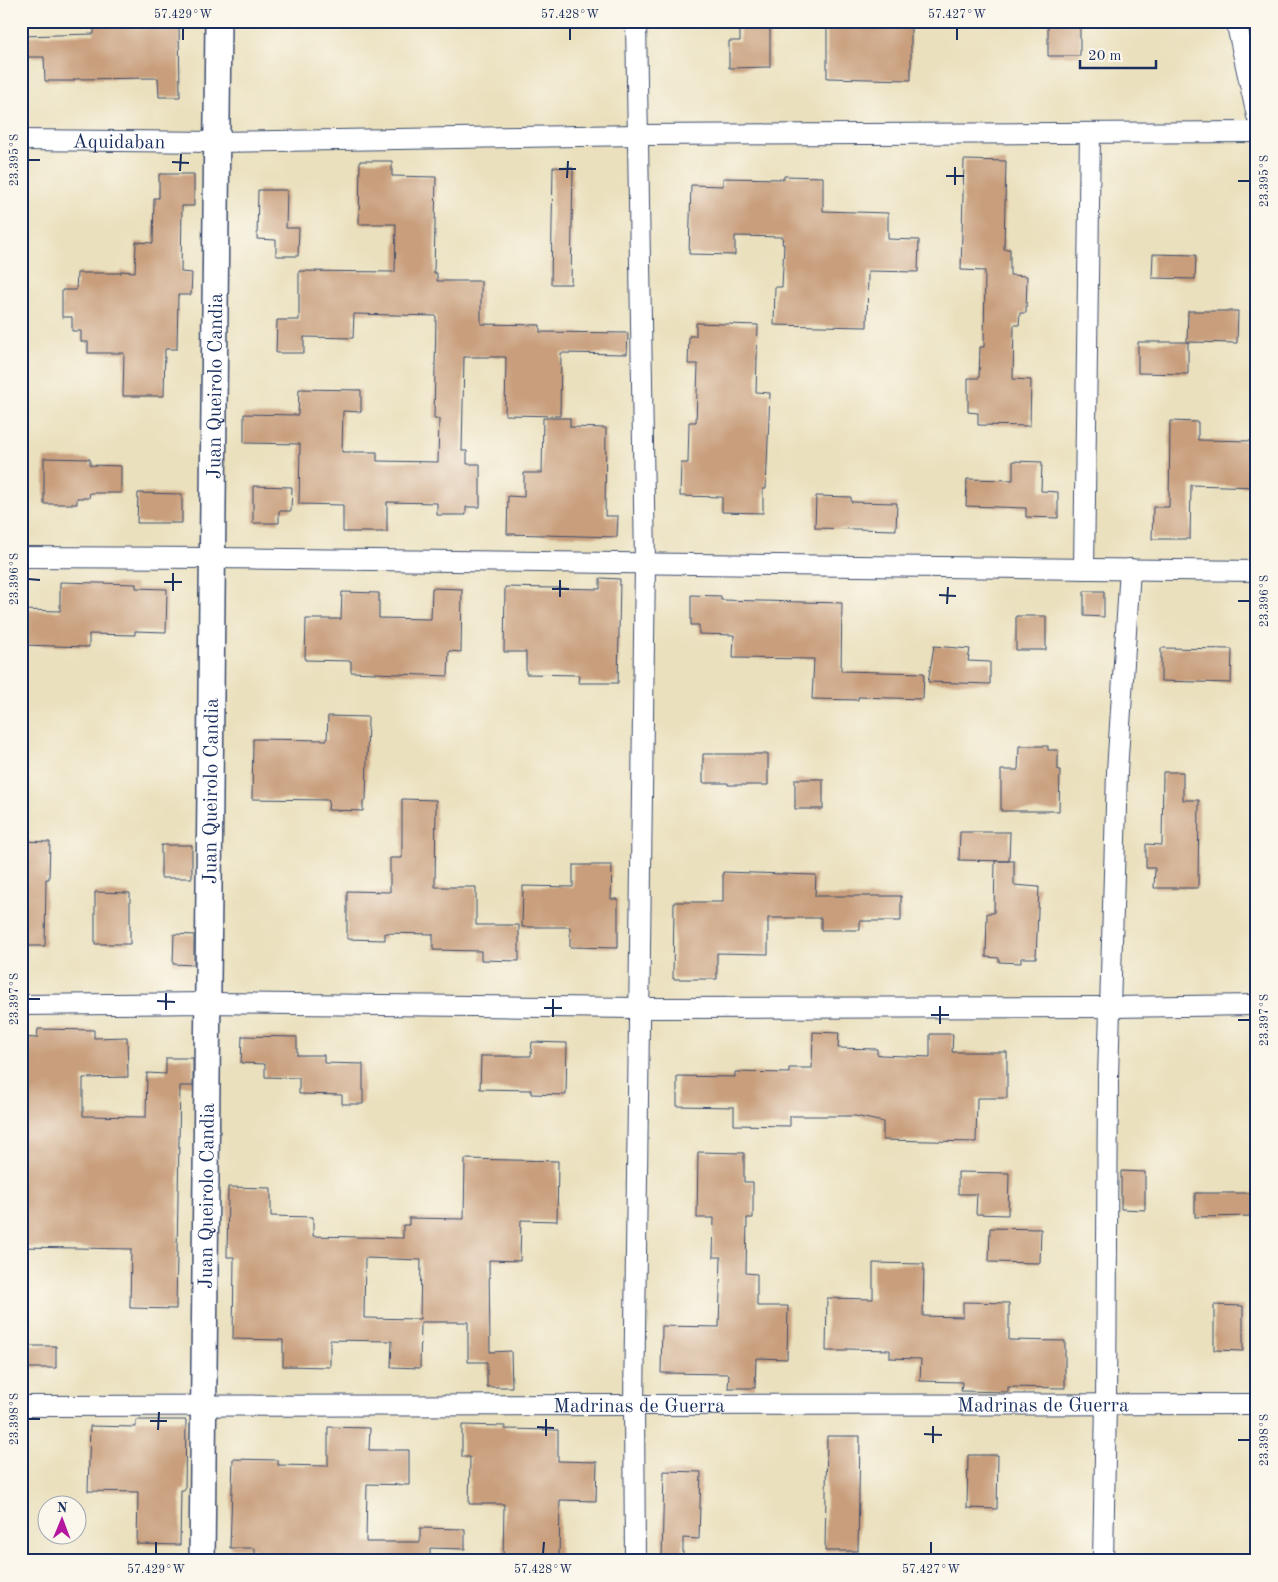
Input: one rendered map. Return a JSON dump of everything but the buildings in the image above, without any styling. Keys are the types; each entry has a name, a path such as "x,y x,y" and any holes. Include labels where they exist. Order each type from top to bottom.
{"street":[{"name":"Juan Queirolo Candia","path":"202,1561 202,1406 218,21"},
{"path":"635,1561 634,1405 645,563 636,21"},
{"path":"1236,21 1257,116"},
{"name":"Aquidaban","path":"21,140 216,142 639,135 1257,132"},
{"path":"1084,569 1090,133"},
{"path":"21,557 1257,571"},
{"path":"1103,1561 1108,1077 1118,772 1130,569"},
{"path":"21,1005 208,1002 640,1008 1257,1005"},
{"name":"Madrinas de Guerra","path":"21,1406 1257,1404"}]}
